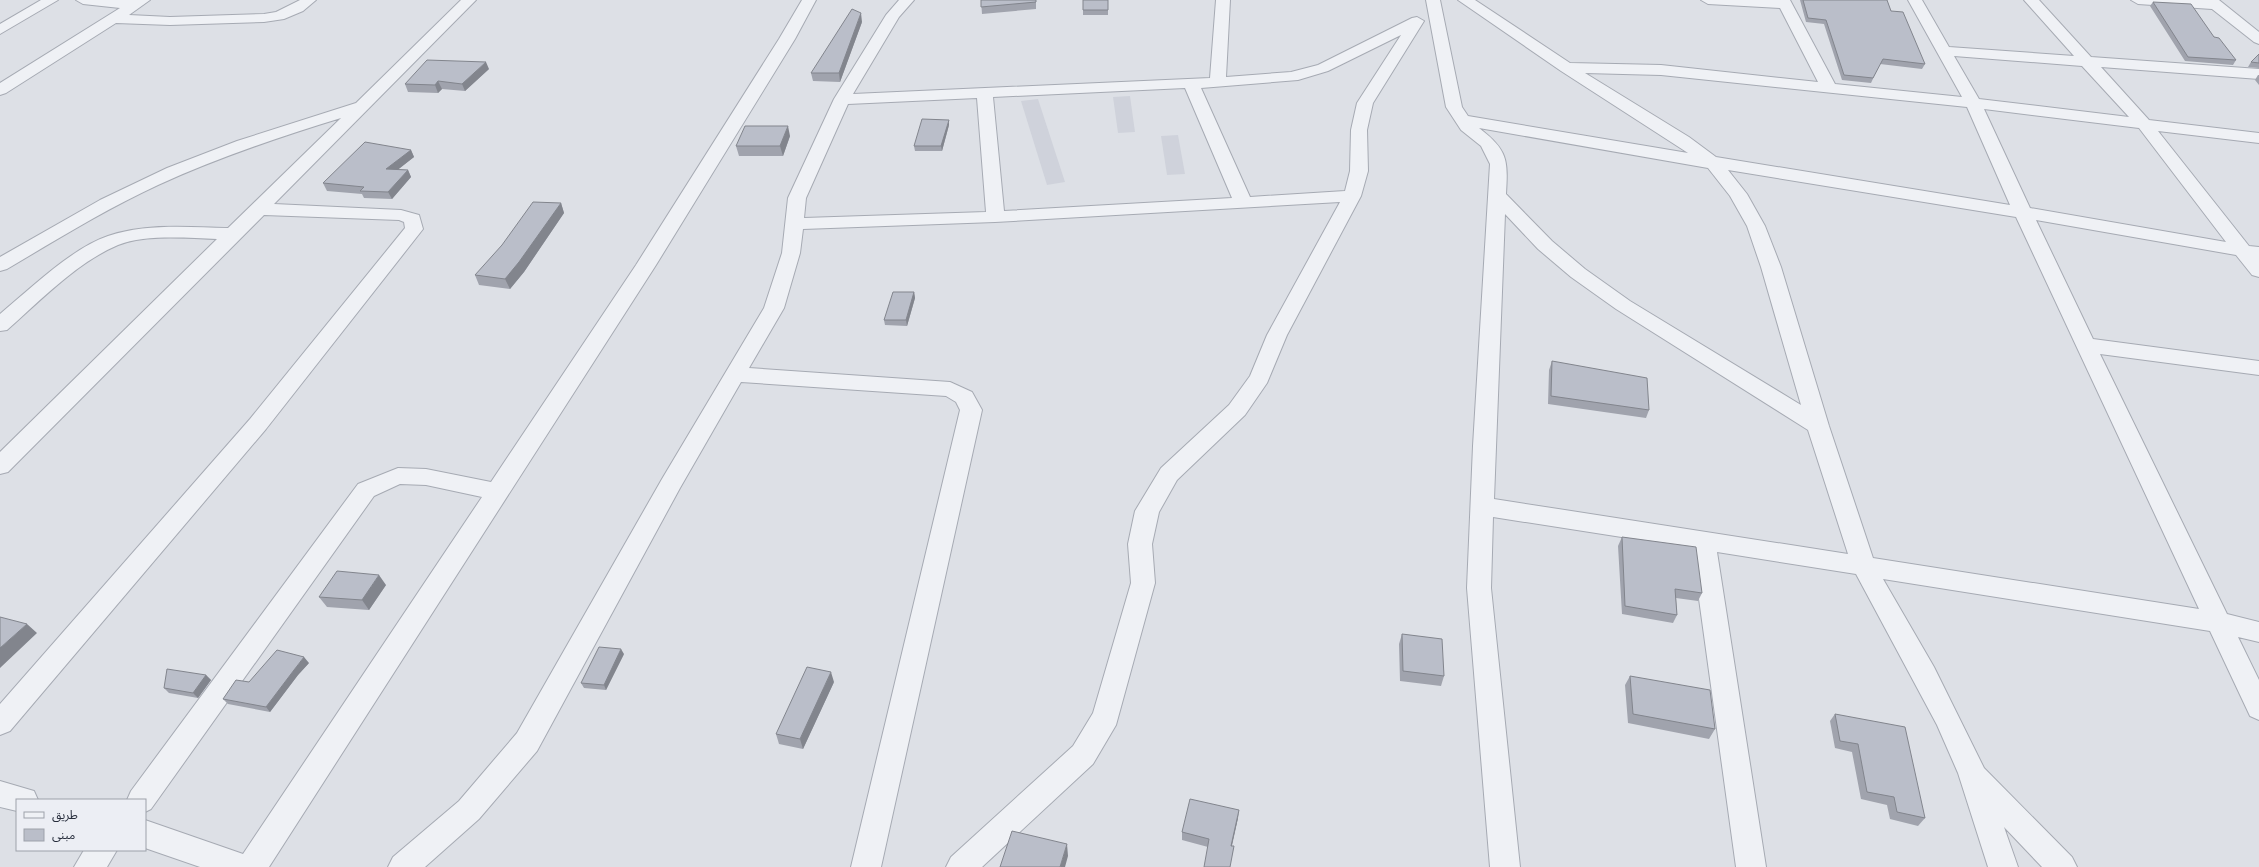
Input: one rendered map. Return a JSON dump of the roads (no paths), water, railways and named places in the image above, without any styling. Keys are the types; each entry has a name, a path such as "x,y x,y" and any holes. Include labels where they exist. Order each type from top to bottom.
{"street":[{"path":"0,30 51,0"},
{"path":"83,0 139,2"},
{"path":"114,18 170,21 264,18 279,16 298,8 309,0"},
{"path":"0,466 469,0"},
{"path":"252,867 646,265 783,46 809,0"},
{"path":"402,867 469,810 527,742 670,485 774,308 791,254 797,198 842,99 893,15 907,0"},
{"path":"1218,82 1223,0"},
{"path":"1465,0 1566,68 1683,141 1714,164 1738,194 1756,226 1771,267 1818,426 1864,567 1925,675 1972,773 2004,867"},
{"path":"1708,0 1784,2 1829,87"},
{"path":"1915,0 1973,103 2023,213 2259,708"},
{"path":"2031,0 2144,124 2251,251 2259,271"},
{"path":"2138,0 2214,3 2259,39"},
{"path":"0,90 139,2"},
{"path":"842,99 1218,82 1292,77 1323,68 1428,10"},
{"path":"1428,10 1454,107 1467,126 1488,143 1499,164 1479,588 1505,867"},
{"path":"961,867 1083,755 1106,716 1143,583 1140,544 1147,511 1169,474 1237,410 1260,378 1277,335 1352,196 1359,170 1359,130 1365,103 1428,10"},
{"path":"1944,51 2259,74"},
{"path":"1566,68 1661,70 1973,103 2259,138"},
{"path":"1191,83 1243,202"},
{"path":"985,93 995,217"},
{"path":"0,265 72,223 172,172 266,136 364,105"},
{"path":"1462,120 1714,164 2251,251"},
{"path":"1497,195 1545,245 1578,273 1624,305 1818,426"},
{"path":"794,224 995,217 1352,196"},
{"path":"0,723 258,424 414,229 413,219 401,215 260,209"},
{"path":"0,326 74,264 113,240 158,232 234,234"},
{"path":"2087,345 2259,368"},
{"path":"734,374 950,389 964,397 971,410 866,867"},
{"path":"142,799 366,490 398,476 426,477 497,492"},
{"path":"1482,506 2218,622 2259,632"},
{"path":"1703,541 1751,867"},
{"path":"1972,773 2062,867"},
{"path":"0,794 20,799"},
{"path":"146,834 240,867"},
{"path":"89,867 101,851"}]}
